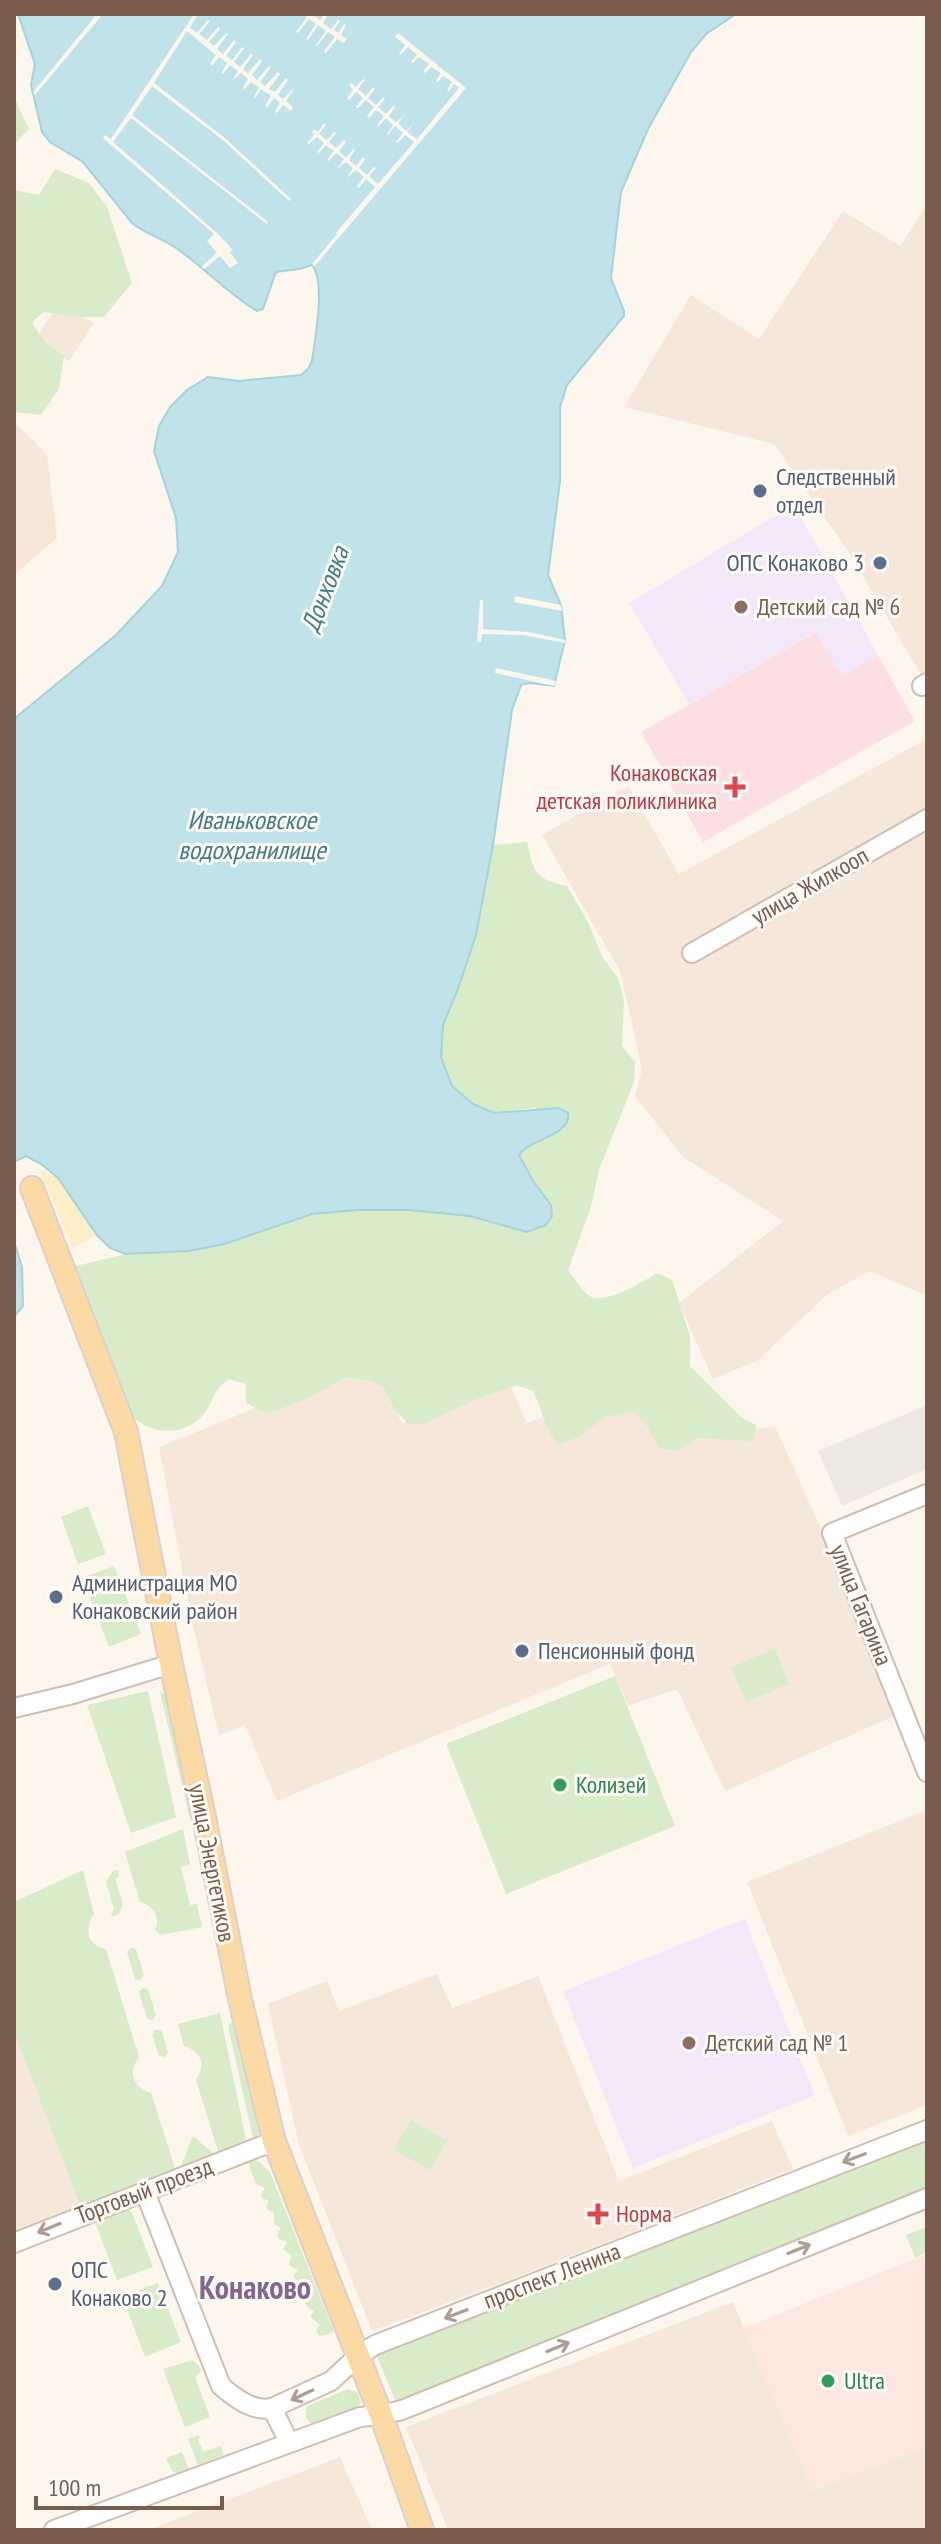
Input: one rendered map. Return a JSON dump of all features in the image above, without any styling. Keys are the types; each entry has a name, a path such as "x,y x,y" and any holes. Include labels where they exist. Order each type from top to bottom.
{"main road":[{"name":"улица Энергетиков","path":"32,1188 126,1432 242,2009 274,2141 381,2415 422,2530"}],"street":[{"name":"улица Жилкооп","path":"692,953 927,819"},
{"name":"улица Гагарина","path":"927,1494 832,1533 927,1772"},
{"path":"14,1708 73,1694 171,1664"},
{"name":"проспект Ленина","path":"272,2408 331,2381 358,2356 389,2339 927,2130"},
{"name":"Торговый проезд","path":"14,2243 274,2141"},
{"path":"145,2192 221,2386 255,2408 272,2408 289,2442"},
{"path":"54,2530 360,2417 402,2410 927,2198"}],"shaded area":[{"path":"927,204 927,675 922,677 852,557 774,444 624,407 691,295 759,339 843,211 900,246"},
{"path":"60,301 94,323 69,361 35,339"},
{"path":"14,422 47,454 57,538 14,575"},
{"name":"Детский сад № 6","path":"794,505 878,655 841,676 815,632 689,704 629,603"},
{"name":"Конаковская детская поликлиника","path":"816,632 841,676 878,655 915,721 703,842 641,732"},
{"path":"927,739 927,1296 870,1271 828,1294 757,1361 713,1379 679,1303 783,1221 683,1157 635,1096 642,1069 620,971 542,835 628,786 679,874"},
{"path":"374,1360 402,1424 509,1383 527,1423 634,1384 657,1444 775,1426 903,1712 725,1791 677,1689 628,1706 610,1664 277,1801 245,1725 219,1735 191,1618 159,1447"},
{"path":"927,1405 927,1469 842,1506 818,1451"},
{"path":"927,1810 927,2105 848,2136 747,1882"},
{"name":"Детский сад № 1","path":"745,1919 815,2095 633,2168 563,1991"},
{"path":"437,1974 452,2008 538,1976 619,2181 772,2121 793,2169 372,2331 299,2145 268,2004 327,1981 339,2011"},
{"path":"14,2027 80,2205 14,2232"},
{"path":"927,2254 927,2447 812,2492 744,2328"},
{"path":"733,2302 812,2491 927,2447 927,2530 448,2530 406,2427"},
{"path":"340,2457 372,2530 148,2530"}],"green space":[{"path":"14,97 29,129 14,144"},
{"path":"55,169 89,183 107,207 132,283 104,317 44,312 32,322 43,340 64,356 59,389 41,415 14,412 14,190 39,195"},
{"path":"527,842 538,873 548,881 567,886 588,922 603,958 618,978 624,1000 622,1046 635,1062 634,1082 599,1170 591,1207 568,1270 585,1292 595,1298 623,1292 658,1273 672,1280 690,1336 690,1366 741,1417 756,1425 753,1441 698,1438 677,1451 659,1448 647,1426 633,1411 605,1417 578,1437 559,1445 547,1426 533,1391 517,1385 474,1400 427,1423 410,1425 396,1412 384,1388 372,1381 345,1377 286,1407 265,1413 246,1403 246,1384 229,1379 195,1422 166,1431 146,1426 129,1413 72,1267 126,1254 224,1244 312,1214 357,1210 408,1210 470,1216 527,1232 546,1225 551,1205 518,1155 530,1144 565,1128 535,1108 494,1113 473,1104 452,1086 441,1057 443,1025 476,935 493,845"},
{"path":"88,1506 106,1554 78,1564 61,1517"},
{"path":"114,1566 141,1634 109,1647 82,1578"},
{"path":"775,1649 789,1684 746,1702 731,1667"},
{"name":"Колизей","path":"615,1676 675,1826 506,1894 446,1744"},
{"path":"148,1691 176,1817 131,1833 87,1705"},
{"path":"160,1692 169,1696 196,1817 190,1819"},
{"path":"183,1829 190,1864 181,1867 190,1905 197,1904 202,1927 161,1935 155,1930 155,1913 140,1902 125,1852"},
{"path":"83,1870 94,1914 89,1925 89,1936 95,1944 106,1949 139,2057 133,2068 134,2079 151,2093 175,2168 80,2205 14,2031 14,1902"},
{"path":"118,1870 119,1876 115,1879 123,1904 119,1914 112,1917 114,1909 106,1882 113,1871"},
{"path":"131,1948 136,1949 144,1975 140,1980 135,1979 127,1952"},
{"path":"143,1988 148,1989 156,2015 153,2020 147,2019 139,1992"},
{"path":"220,2013 246,2140 218,2151 196,2080 201,2069 200,2059 184,2046 178,2024"},
{"path":"232,2022 236,2027 258,2130 258,2135 253,2138 228,2026"},
{"path":"156,2030 162,2031 168,2053 165,2057 159,2056 152,2034"},
{"path":"411,2120 447,2141 430,2170 394,2150"},
{"path":"193,2136 213,2153 181,2166"},
{"path":"927,2139 927,2189 396,2402 376,2354"},
{"path":"247,2160 258,2161 270,2172 334,2332 318,2335 316,2330 320,2325 310,2317 314,2311 305,2303 309,2297 300,2289 303,2283 296,2280 294,2275 298,2270 290,2266 292,2256 283,2249 287,2242 279,2239 277,2234 281,2228 274,2224 274,2213 266,2206 269,2201 262,2198 265,2188 256,2184"},
{"path":"127,2207 153,2267 117,2280 93,2217"},
{"path":"927,2227 927,2252 915,2258 906,2235"},
{"path":"158,2283 181,2342 145,2357 122,2296"},
{"path":"192,2360 200,2367 201,2371 195,2377 210,2417 185,2427 163,2369"},
{"path":"348,2389 357,2392 361,2402 356,2410 314,2425 307,2419 307,2406"},
{"path":"199,2435 203,2452 221,2446 224,2455 198,2465 188,2439"},
{"path":"182,2452 189,2470 179,2474 172,2471 166,2458"}],"sand":[{"path":"39,1169 58,1178 97,1235 73,1249"}],"water":[{"name":"Иваньковское водохранилище","path":"18,14 736,14 706,34 691,52 648,129 621,192 611,278 624,316 567,385 560,407 560,481 548,575 561,605 565,640 554,686 521,685 512,710 493,845 476,935 443,1025 441,1057 452,1086 473,1104 494,1113 559,1108 568,1113 564,1127 532,1144 519,1155 551,1205 552,1216 546,1225 527,1232 470,1216 408,1210 357,1210 312,1214 224,1244 189,1251 126,1254 110,1248 97,1235 58,1178 41,1164 26,1156 14,1162 14,719 116,635 162,586 178,552 176,518 154,451 159,426 170,407 187,390 208,377 239,381 301,375 312,361 319,297 312,265 276,272 263,309 257,311 176,248 132,223 83,162 50,142 42,132 31,85 35,64"},
{"path":"14,1241 22,1267 23,1306 14,1317"}],"pier":[{"path":"97,14 103,14 35,95 33,92"},
{"path":"194,14 198,14 190,28 197,33 210,21 199,34 207,40 218,27 220,29 209,42 214,46 228,34 217,49 223,54 234,40 236,42 226,56 232,60 244,48 234,62 240,67 253,55 243,69 248,73 260,59 262,61 252,75 257,80 271,67 260,82 265,86 278,72 280,74 269,89 275,92 286,78 288,80 278,95 283,99 296,86 286,101 293,107 291,111 283,105 275,112 280,103 274,98 265,106 271,96 261,89 255,98 259,87 251,82 243,88 248,79 241,73 232,81 238,71 230,65 221,73 227,63 219,57 212,66 210,64 216,55 187,31 154,83 226,139 291,199 289,201 224,141 152,86 132,115 267,224 131,118 113,142 233,250 230,252 238,263 230,268 220,256 204,269 201,267 217,253 207,241 214,234 103,138 105,135 111,139"},
{"path":"303,14 311,14 320,20 328,14 323,23 331,29 340,21 334,30 338,33 346,25 341,35 347,39 344,43 337,39 326,53 324,51 335,37 328,32 317,46 326,31 318,25 306,39 316,24 309,19 296,32 307,17"},
{"path":"398,33 466,88 314,267 312,264 375,187 366,179 359,188 357,186 364,177 356,170 347,178 353,168 346,162 337,169 344,159 336,153 327,160 334,151 326,145 317,152 324,143 317,137 307,143 314,135 314,129 318,132 324,123 326,125 319,134 327,140 336,133 329,142 336,148 344,140 346,142 339,151 346,158 355,150 349,160 356,166 363,157 365,159 359,168 367,175 373,167 376,168 369,176 378,184 414,142 405,135 396,142 403,133 395,126 388,135 393,125 386,118 378,127 384,116 376,110 369,118 367,116 374,107 366,100 356,107 363,98 356,92 349,100 347,98 353,90 349,85 351,83 356,87 365,80 358,89 366,96 373,87 375,89 368,98 376,105 383,97 385,99 378,107 386,114 394,105 389,116 396,122 405,115 398,123 406,131 414,123 407,132 417,139 459,88 454,84 447,90 452,82 443,76 436,81 441,73 431,67 423,72 429,64 419,57 411,62 417,55 408,47 400,55 405,45 395,37"},
{"path":"515,596 561,605 562,611 514,602"},
{"path":"480,600 483,600 483,629 529,632 565,640 565,643 523,635 482,634 481,642 477,642"},
{"path":"496,668 556,681 554,686 495,673"}],"place":[{"name":"Следственный отдел","path":"760,491"},
{"name":"ОПС Конаково 3","path":"880,563"},
{"name":"Детский сад № 6","path":"741,607"},
{"name":"Конаковская детская поликлиника","path":"735,787"},
{"name":"Администрация МО Конаковский район","path":"56,1597"},
{"name":"Пенсионный фонд","path":"522,1651"},
{"name":"Колизей","path":"560,1785"},
{"name":"Детский сад № 1","path":"689,2043"},
{"name":"Норма","path":"598,2214"},
{"name":"ОПС Конаково 2","path":"55,2284"},
{"name":"Ultra","path":"828,2381"}],"district":[{"name":"Конаково","path":"255,2288"}],"water label":[{"name":"Донховка","path":"325,589"}]}
